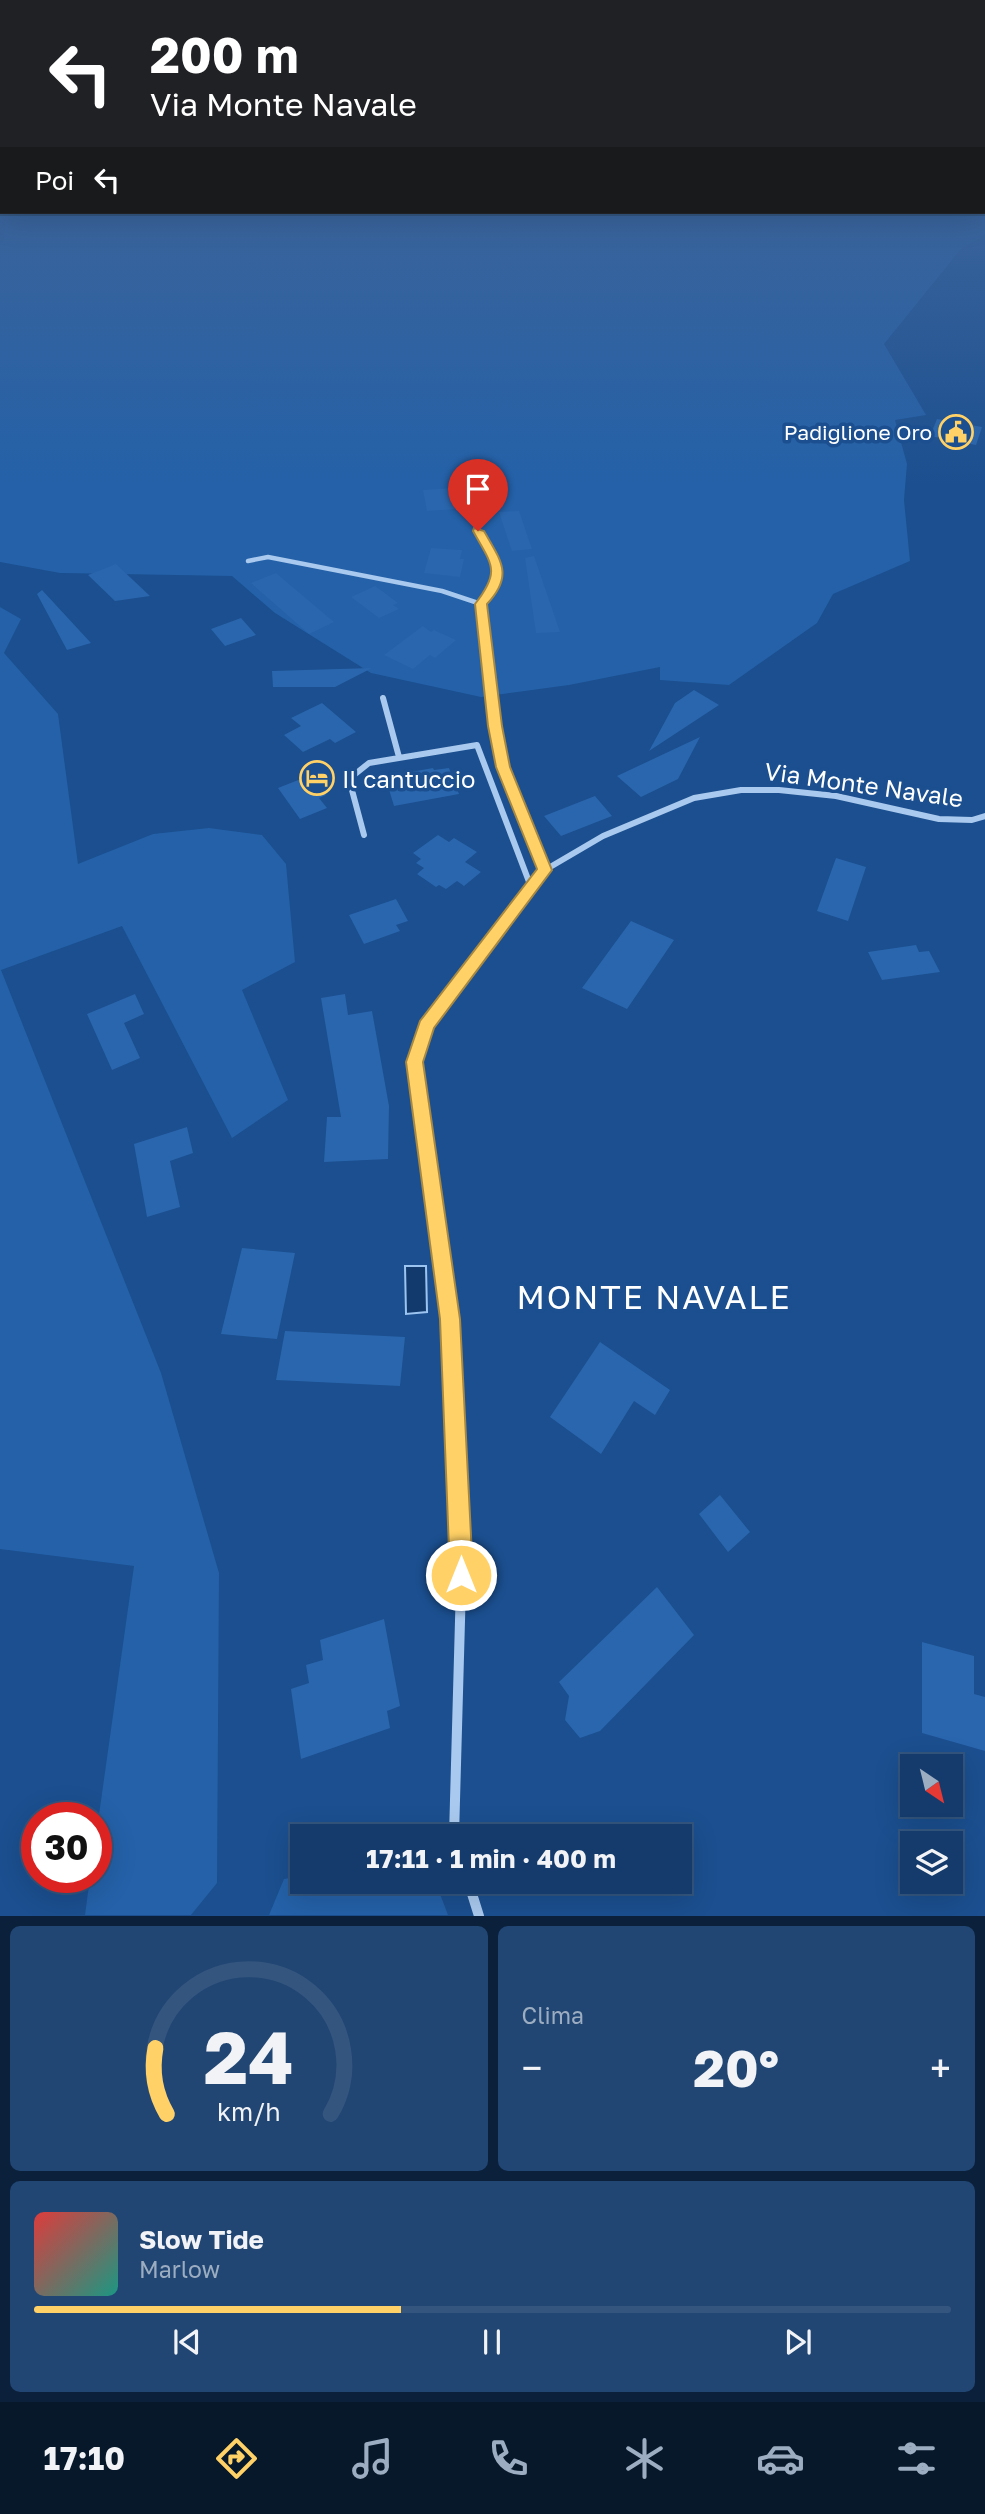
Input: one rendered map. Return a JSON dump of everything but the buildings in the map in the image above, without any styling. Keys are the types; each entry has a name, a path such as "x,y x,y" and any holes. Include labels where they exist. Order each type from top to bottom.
{"street":[{"path":"477,496 478,531 493,556 498,574 494,590 481,604 495,726 503,767 545,870"},
{"path":"248,561 268,557 442,591 481,604"},
{"path":"383,698 400,757"},
{"path":"364,835 349,779 369,763 477,745 531,887"},
{"name":"Via Monte Navale","path":"454,1824 462,1549 450,1319 415,1062 426,1026 545,870 570,850 658,811 705,795 754,789 815,794 952,821 976,820 985,816"},
{"path":"472,1894 479,1916"}],"shaded area":[{"path":"0,305 915,305 884,344 926,415 895,420 907,464 904,500 910,561 833,594 817,623 729,685 660,680 660,667 569,685 481,697 371,673 275,613 232,576 60,573 0,562"},
{"path":"0,607 21,619 4,653 58,714 78,864 153,834 209,828 262,835 286,864 295,962 242,990 288,1100 232,1138 122,926 1,970 161,1373 219,1573 217,1883 191,1915 85,1915 88,1893 112,1893 112,1802 101,1802 134,1566 0,1549"},
{"path":"405,1266 426,1266 427,1312 406,1314"},
{"path":"290,1878 290,1894 440,1894 448,1915 269,1915 284,1879"}],"place":[{"name":"Padiglione Oro","path":"956,432"},
{"name":"Il cantuccio","path":"317,778"}],"district":[{"name":"MONTE NAVALE","path":"654,1296"}],"route":[{"path":"461,1575 462,1549 450,1319 415,1062 426,1026 545,870 503,767 495,726 481,604 494,590 498,574 493,556 478,531"}]}
